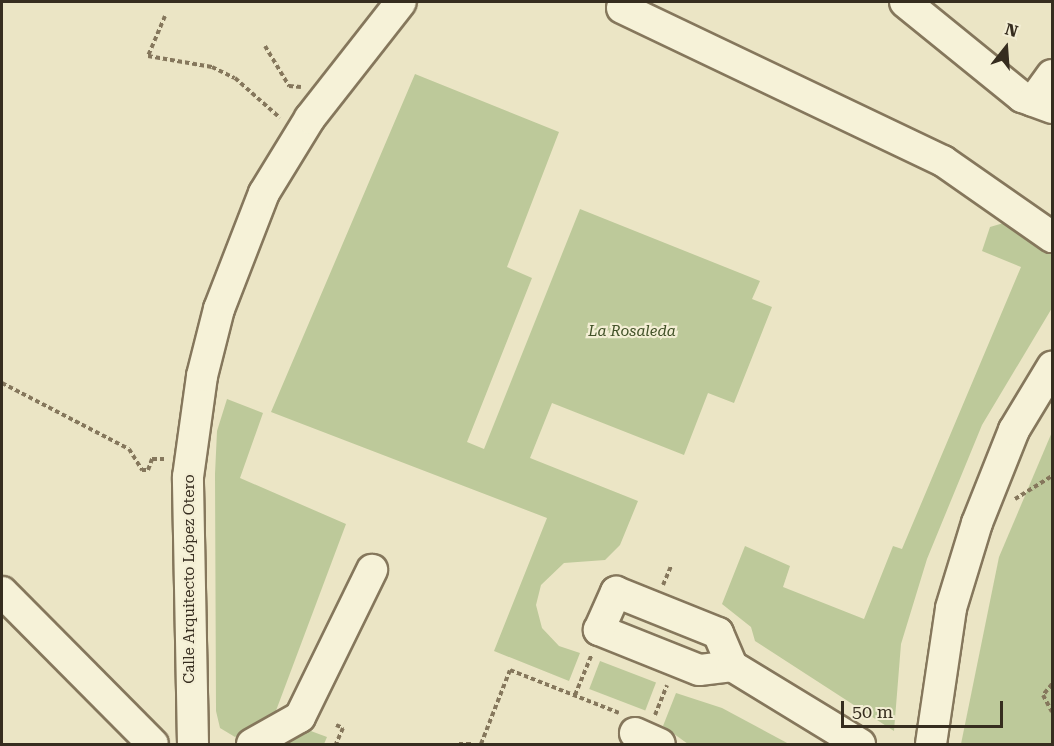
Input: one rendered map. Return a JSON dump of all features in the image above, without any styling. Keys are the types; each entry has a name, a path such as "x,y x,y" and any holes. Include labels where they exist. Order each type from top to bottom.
{"street":[{"name":"Calle Arquitecto López Otero","path":"192,735 188,477 202,376 219,309 264,193 310,118 401,2"},
{"path":"905,2 1043,104 1053,75"},
{"path":"622,8 943,161 1053,237"},
{"path":"931,744 951,608 977,523 1014,430 1053,367"},
{"path":"252,744 300,717 372,570"},
{"path":"3,596 152,744 192,735"},
{"path":"732,666 860,744"}],"path":[{"path":"165,16 148,56 220,70 281,119"},
{"path":"265,46 290,86 305,87"},
{"path":"2,383 129,449 142,470 148,470 152,459 170,458"},
{"path":"1022,494 1053,476"},
{"path":"664,584 671,566"},
{"path":"575,695 593,653"},
{"path":"481,744 510,670 575,695 644,730 668,685"},
{"path":"1053,684 1043,695 1053,711"},
{"path":"336,725 343,728 336,744"},
{"path":"459,744 471,744"}],"green space":[{"name":"La Rosaleda","path":"415,74 559,132 507,267 532,278 467,442 484,449 580,209 760,281 752,299 772,307 734,403 708,393 684,455 552,403 530,458 638,501 620,545 605,560 564,563 541,585 536,605 542,628 559,646 580,653 569,681 494,651 547,518 271,412"},
{"path":"1007,222 1052,254 1052,308 982,425 927,559 901,644 894,731 755,641 751,627 722,604 745,546 790,566 783,587 864,619 893,546 902,549 1021,267 982,251 990,227"},
{"path":"227,399 263,413 240,478 346,524 274,716 235,737 220,728 216,711 215,474 217,431"},
{"path":"1052,432 1052,744 961,744 999,557"},
{"path":"600,661 656,683 645,711 589,689"},
{"path":"676,693 722,708 789,744 688,744 663,726"},
{"path":"300,727 327,737 324,744 280,744"}]}
